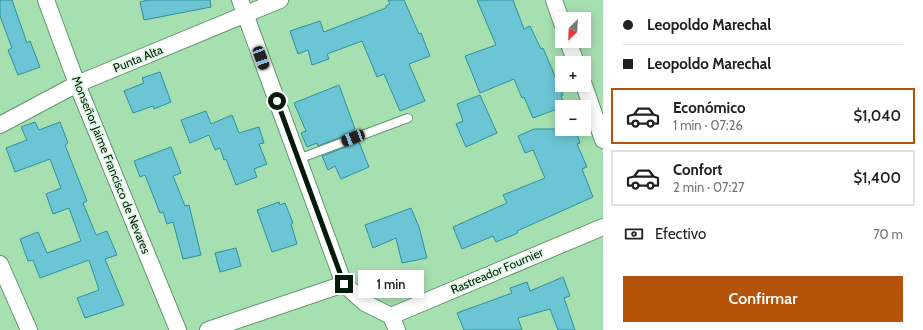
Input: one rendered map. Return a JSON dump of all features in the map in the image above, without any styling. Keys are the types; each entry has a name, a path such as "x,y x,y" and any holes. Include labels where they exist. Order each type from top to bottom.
{"street":[{"name":"Monseñor Jaime Francisco de Nevares","path":"46,0 77,84 178,330"},
{"path":"240,0 344,284 365,303 394,323"},
{"name":"Punta Alta","path":"0,125 77,84 280,0"},
{"path":"554,0 558,12"},
{"path":"586,92 603,140"},
{"name":"Rastreador Fournier","path":"394,323 603,227"},
{"path":"0,264 29,330"},
{"path":"208,330 344,284"}],"lane":[{"path":"298,159 408,118"}],"building":[{"path":"0,0 12,0 27,43 30,41 40,67 18,75 8,50 12,48 0,16"},
{"path":"148,0 210,0 211,7 144,20 140,2"},
{"path":"388,0 404,0 419,34 421,33 430,56 409,64 425,101 400,111 384,74 377,77 362,41 327,54 329,59 312,65 308,50 298,54 290,31 320,21 324,32 386,8 386,6 390,4"},
{"path":"477,0 513,0 524,29 530,26 541,49 543,48 555,76 555,92 562,92 563,95 561,96 563,100 555,100 555,110 533,118 514,79 480,93 465,56 496,45"},
{"path":"160,72 171,102 154,109 153,106 133,113 124,91 144,83 142,78"},
{"path":"339,85 355,129 353,130 354,132 318,146 317,143 307,147 301,133 306,131 294,103"},
{"path":"480,95 497,133 466,147 456,124 463,121 457,104"},
{"path":"206,111 211,124 232,115 239,133 259,127 264,143 259,144 267,164 254,169 257,177 236,185 226,159 224,160 220,148 215,150 209,135 190,143 181,120"},
{"path":"35,122 39,130 60,122 68,143 65,145 87,201 83,203 96,235 107,231 117,255 105,259 124,305 85,318 77,298 99,290 89,260 40,278 33,260 28,261 20,239 38,232 47,253 81,241 69,208 53,214 46,194 61,188 50,159 15,172 6,148 27,140 21,127"},
{"path":"534,129 555,129 555,136 578,136 580,143 577,144 587,167 582,169 593,197 496,242 493,236 462,249 453,227 507,203 503,195 545,178 533,150 525,153 518,136"},
{"path":"359,142 369,167 341,179 335,166 328,170 322,156"},
{"path":"171,147 181,173 173,176 185,206 189,205 201,255 183,259 173,222 167,224 163,212 160,213 145,175 140,177 134,161"},
{"path":"279,202 280,205 285,203 293,223 291,224 297,244 272,252 257,210"},
{"path":"411,208 419,227 427,258 402,263 396,238 373,248 365,225"},
{"path":"236,248 241,266 220,272 215,253"},
{"path":"563,277 570,296 564,298 575,330 558,330 550,309 518,318 522,330 464,330 457,313 512,293 510,288 527,282 530,291"}],"route":[{"path":"277,101 344,284"}]}
